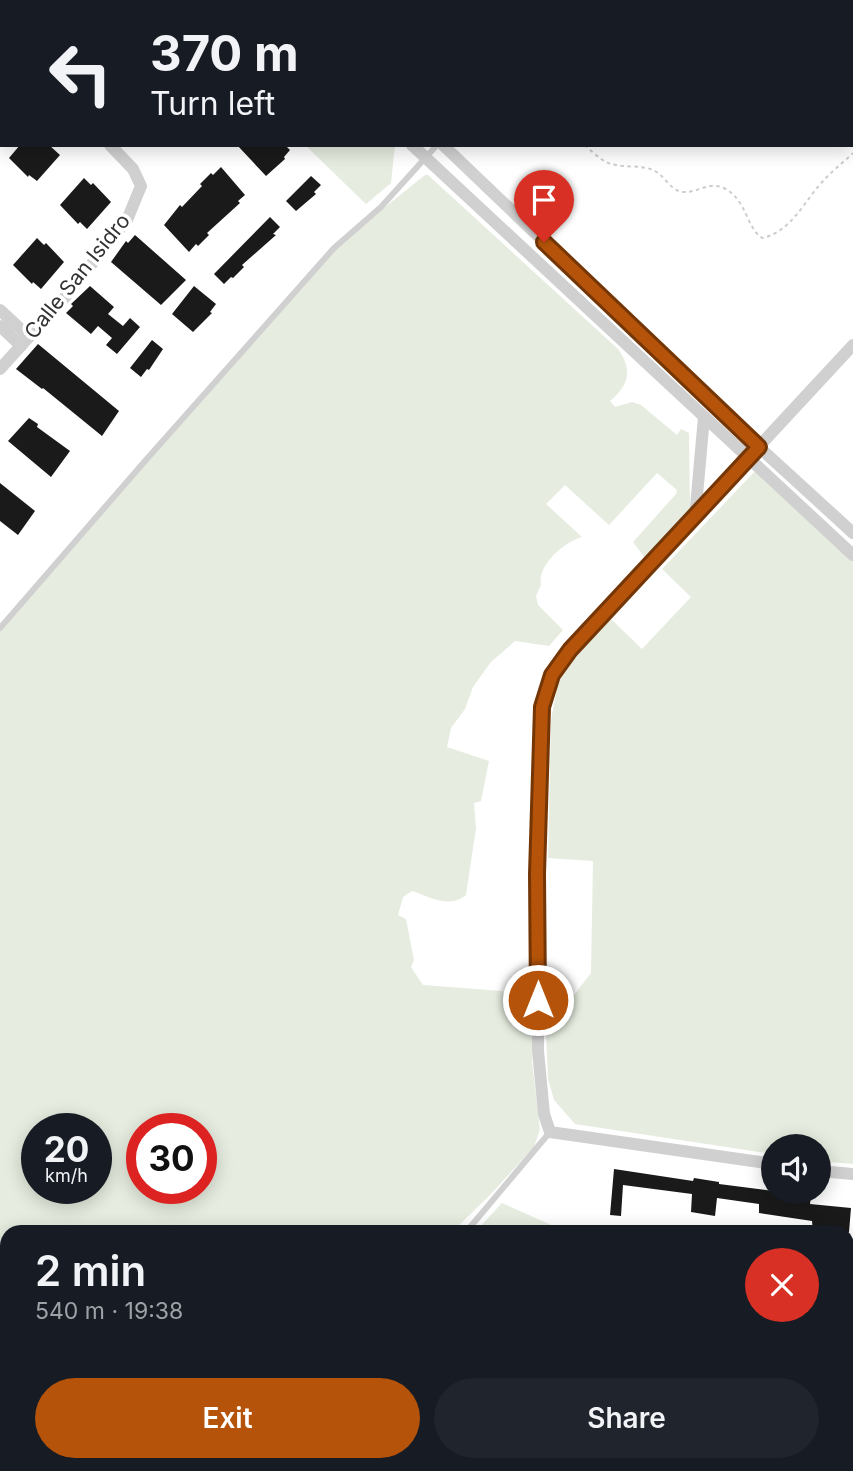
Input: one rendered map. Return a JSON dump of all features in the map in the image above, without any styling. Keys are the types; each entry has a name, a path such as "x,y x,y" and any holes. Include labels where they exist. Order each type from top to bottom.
{"street":[{"name":"Calle San Isidro","path":"0,369 66,296 127,220 141,186 132,169 112,147"},
{"path":"414,147 853,555"},
{"path":"445,147 759,447 853,533"},
{"path":"0,310 25,341"},
{"path":"0,326 25,341"},
{"path":"761,1162 550,1132 544,1115 538,1051 537,874 542,707 552,675 570,650 853,345"},
{"path":"695,518 704,416"},
{"path":"831,1172 853,1174"}],"lane":[{"path":"0,628 334,248 381,207 435,147"},
{"path":"472,1225 550,1132"}],"path":[{"path":"588,147 607,162 651,169 659,173 675,190 685,192 711,185 723,188 734,195 745,209 755,233 762,238 773,236 784,229 824,179 853,153"}],"shaded area":[{"path":"307,147 395,147 391,183 366,204"},
{"path":"428,175 618,349 626,364 627,377 610,401 615,407 632,402 641,405 677,435 681,429 689,433 690,508 645,558 633,542 677,490 657,473 609,525 565,485 546,504 582,537 560,549 547,562 536,596 538,605 563,630 549,646 515,641 491,662 473,687 465,709 451,728 447,747 489,761 481,801 474,803 476,828 466,895 460,899 446,901 412,891 403,897 398,915 406,919 414,960 411,967 423,985 502,991 510,999 532,1002 532,1062 540,1129 534,1147 459,1225 0,1225 0,628 334,248"},
{"path":"759,467 853,560 853,1164 831,1162 831,1134 761,1134 761,1152 575,1124 554,1100 548,1079 546,1031 591,973 593,861 548,858 551,720 558,683 575,658 611,619 642,649 691,597 662,569"},
{"path":"502,1203 551,1225 482,1225"}],"building":[{"path":"18,147 51,147 60,155 37,181 29,175 28,177 9,158"},
{"path":"239,147 287,147 290,150 285,159 266,176"},
{"path":"221,167 245,195 238,201 240,203 207,233 209,235 189,252 164,225 180,205 182,207 202,186 200,184"},
{"path":"311,176 321,185 314,192 316,194 296,211 286,201"},
{"path":"84,178 91,185 93,183 111,202 87,229 80,222 78,224 60,205"},
{"path":"270,217 280,227 273,234 276,235 224,284 214,274"},
{"path":"135,235 186,280 161,305 111,262 126,241 128,243"},
{"path":"37,238 44,245 46,243 64,262 41,289 13,265"},
{"path":"90,286 114,307 108,314 123,326 130,318 140,327 117,354 106,345 112,338 98,326 91,334 66,313 73,306 71,304"},
{"path":"194,286 216,304 210,312 212,313 193,332 172,314"},
{"path":"152,340 163,349 141,377 130,368"},
{"path":"38,344 119,411 102,436 16,369"},
{"path":"29,418 70,451 51,477 8,441"},
{"path":"0,483 35,511 18,535 0,521"},
{"path":"614,1169 693,1181 694,1178 761,1189 761,1204 810,1204 851,1208 850,1225 812,1225 812,1221 759,1213 759,1204 717,1198 715,1216 691,1212 692,1194 623,1185 621,1216 610,1215"}],"route":[{"path":"538,1000 539,749 542,707 552,675 570,650 759,447 544,242"}]}
